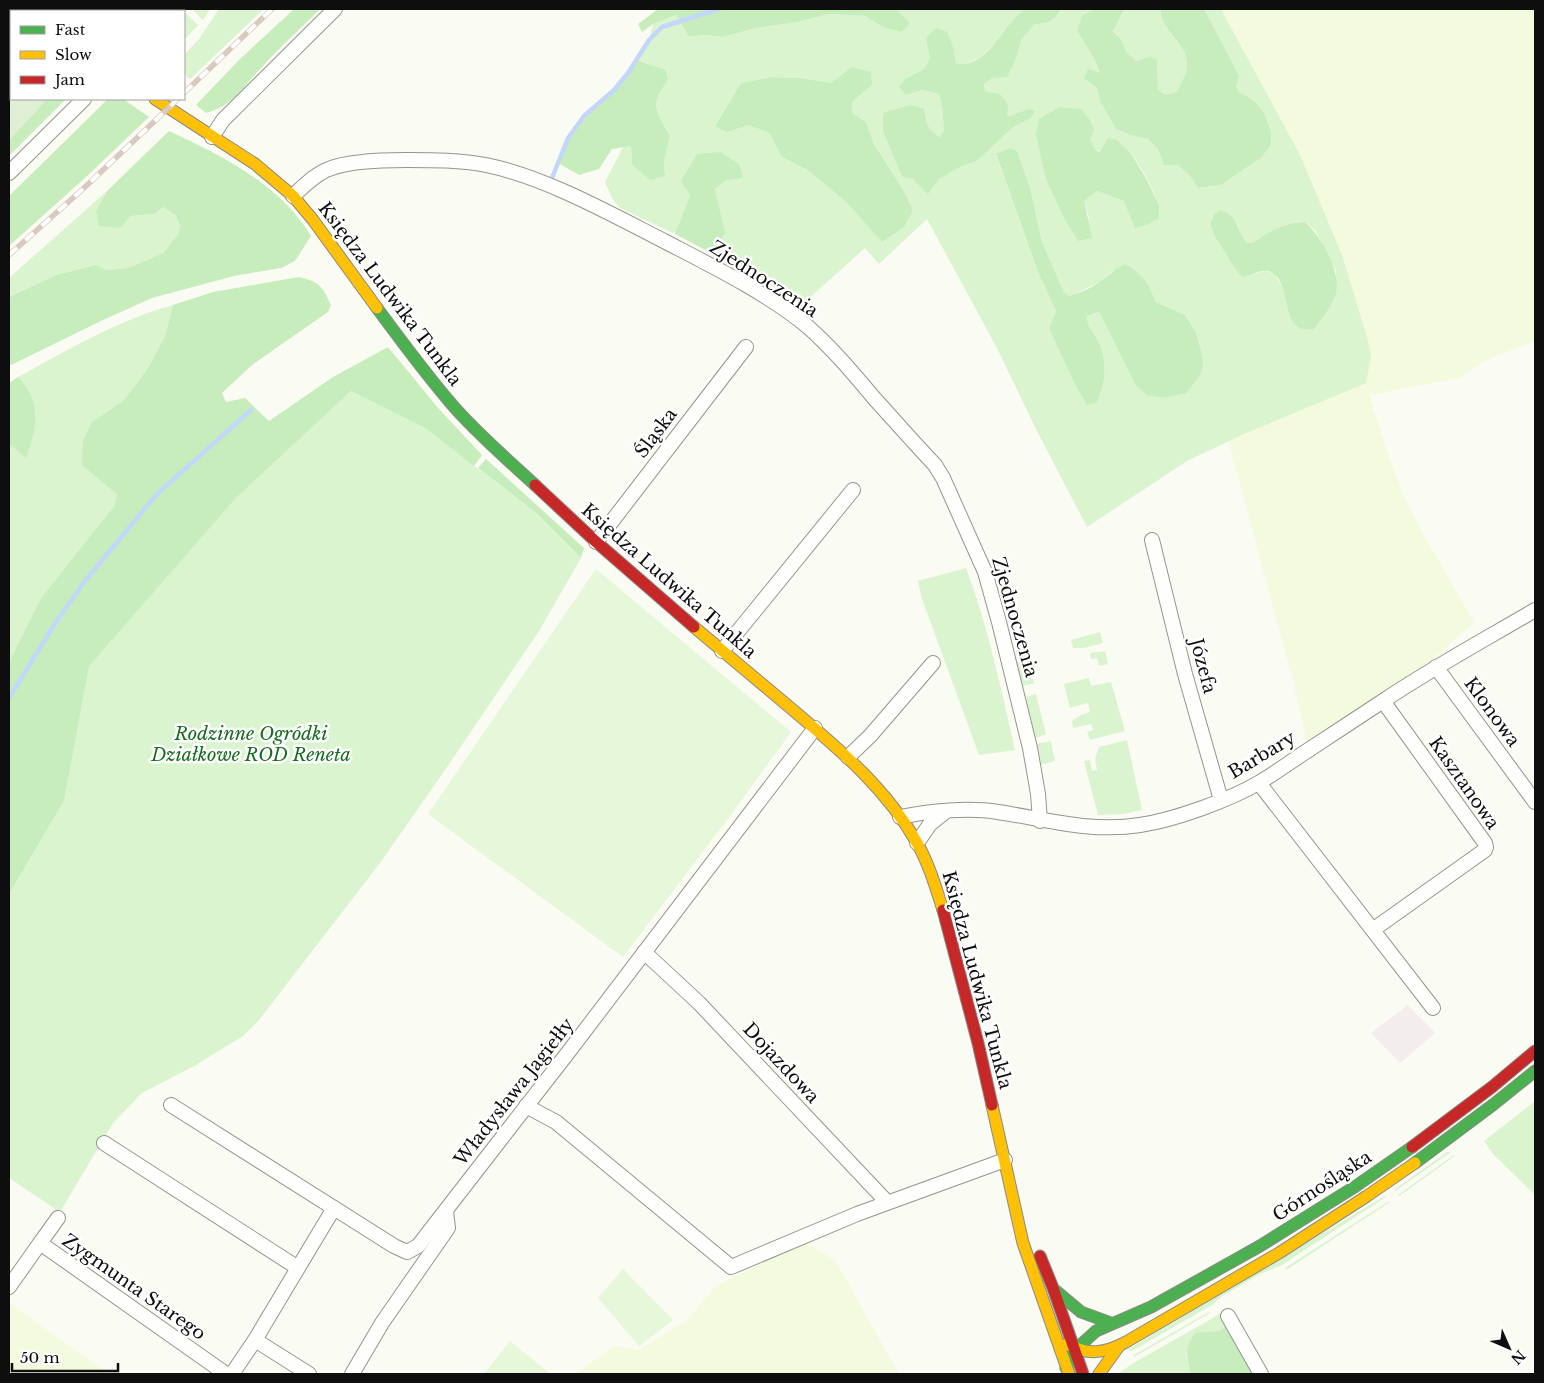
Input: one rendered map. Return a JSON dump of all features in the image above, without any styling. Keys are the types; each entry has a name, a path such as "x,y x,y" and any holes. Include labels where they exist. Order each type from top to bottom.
{"street":[{"path":"212,137 223,120 336,9"},
{"path":"9,172 83,100"},
{"name":"Księdza Ludwika Tunkla","path":"156,100 268,174 293,196 313,220 419,365 485,440 596,542 848,757 900,817 917,843 930,871 943,909 1010,1180 1023,1242 1068,1371"},
{"name":"Zjednoczenia","path":"293,196 320,173 342,164 395,160 456,161 519,174 547,185 636,227 727,274 805,325 846,365 935,465 943,478 985,572 1000,622 1030,748 1038,794 1040,821"},
{"name":"Śląska","path":"596,542 746,346"},
{"path":"722,651 853,490"},
{"name":"Józefa","path":"1152,540 1185,674 1221,800"},
{"name":"Barbary","path":"900,817 920,813 963,810 996,812 1087,828 1140,825 1170,818 1221,800 1259,783 1436,667 1535,610"},
{"path":"848,757 870,736 933,663"},
{"name":"Klonowa","path":"1436,667 1535,802"},
{"name":"Kasztanowa","path":"1374,929 1485,850 1486,847 1383,701"},
{"name":"Władysława Jagiełły","path":"171,1105 394,1246 407,1252 418,1246 814,728"},
{"path":"1259,783 1374,929 1433,1008"},
{"path":"917,843 930,824 945,812"},
{"name":"Dojazdowa","path":"644,952 699,1003 887,1202"},
{"name":"Górnośląska","path":"1068,1371 1076,1349 1086,1339 1111,1323 1130,1317 1220,1270 1305,1219 1455,1116 1535,1052"},
{"name":"Górnośląska","path":"1056,1338 1085,1352 1096,1353 1119,1346 1270,1258 1338,1215 1440,1145 1535,1071"},
{"path":"526,1106 556,1122 731,1267 887,1202 1005,1160"},
{"path":"104,1144 298,1268"},
{"name":"Księdza Ludwika Tunkla","path":"1010,1180 1076,1349 1083,1374"},
{"path":"232,1374 255,1340 334,1208"},
{"path":"352,1374 382,1323 448,1228 446,1211"},
{"path":"40,1243 58,1218"},
{"name":"Zygmunta Starego","path":"9,1287 40,1243 226,1374"},
{"path":"1053,1288 1074,1309 1085,1315 1111,1323"},
{"path":"1228,1316 1260,1374"},
{"path":"255,1340 309,1374"},
{"name":"Górnośląska","path":"1099,1374 1119,1346"}],"shaded area":[{"path":"1408,1005 1435,1033 1400,1063 1371,1033"}],"green space":[{"path":"192,9 210,9 203,20"},
{"path":"219,9 264,9 190,79 185,72 185,54 199,39"},
{"path":"294,9 320,9 224,106 206,113 196,105 240,59"},
{"path":"658,9 899,9 898,11 910,23 902,32 883,27 865,16 829,14 798,22 756,28 723,37 703,35 689,37 677,15 653,24 642,32 638,24"},
{"path":"899,9 1025,9 1016,16 987,52 978,58 968,62 956,63 954,49 930,58 924,69 905,79 906,95 922,90 939,94 944,131 940,137 933,133 910,105 939,179 962,166 977,161 1012,128 1031,118 1007,117 1000,94 985,91 984,83 992,78 1007,76 1015,61 1022,39 1035,24 1051,21 1061,9 1095,9 1082,15 1077,31 1095,60 1100,74 1097,88 1100,101 1116,129 1130,135 1148,139 1158,149 1164,165 1178,165 1190,176 1198,188 1221,185 1262,157 1271,145 1271,132 1253,100 1239,93 1204,9 1221,9 1300,155 1342,255 1368,340 1371,356 1366,383 1246,433 1187,461 1087,527 1036,429 997,348 927,219 879,264 865,248 797,309 773,290 715,255 725,232 715,189 725,181 743,178 740,165 690,195 675,234 620,208 613,200 605,182 623,147 631,146 632,164 665,175 664,161 670,136 658,114 657,102 658,96 668,80 666,70 636,60 649,40 653,24 678,15 689,37 703,35 723,37 756,28 798,22 829,14 865,16 883,27","holes":["851,67 872,85 852,102 852,113 866,122 874,144 905,193 913,210 882,242 846,202 809,171 782,157 769,133 748,125 715,126 741,83 771,77 801,78 831,83","1039,119 1090,139 1094,150 1132,154 1154,192 1159,218 1124,201 1097,191 1084,201 1090,222","1011,149 1017,151 1030,187 1042,242 1064,292 1070,296 1098,283 1112,271 1151,290 1156,302 1185,315 1196,332 1202,354 1147,395 1136,386 1099,310 1087,316 1089,325 1101,348 1105,372 1097,402 1049,328 1056,311 1038,272 996,155","1214,214 1237,223 1240,235 1248,243 1280,227 1295,223 1305,222 1315,230 1336,271 1335,299 1314,329 1288,308 1283,288 1275,274 1266,271 1244,276 1214,235 1210,224"]},
{"path":"1025,9 1061,9 1051,21 1035,24 1022,39 1015,61 1007,77 992,78 984,84 985,91 1000,94 1008,104 1007,117 1029,109 1035,111 1031,118 1012,128 977,161 962,166 939,179 928,194 913,179 902,176 883,131 883,113 910,105 924,109 932,132 940,137 944,131 939,94 922,90 906,95 899,87 905,79 924,69 930,58 926,38 936,28 947,32 954,49 956,63 968,63 986,53"},
{"path":"1095,9 1124,10 1113,31 1121,39 1127,53 1136,61 1151,56 1157,60 1158,90 1166,95 1177,92 1187,67 1184,51 1164,24 1161,9 1204,9 1239,76 1236,87 1239,92 1253,100 1264,113 1271,132 1271,145 1262,157 1221,185 1198,188 1190,176 1178,165 1164,165 1158,149 1148,139 1130,135 1116,129 1100,101 1097,88 1084,78 1088,69 1100,73 1095,60 1077,31 1082,15"},
{"path":"1122,9 1161,9 1165,25 1184,51 1187,59 1187,67 1177,93 1166,95 1158,90 1157,60 1151,56 1136,61 1127,53 1121,39 1113,30 1124,11"},
{"path":"1221,9 1535,9 1535,341 1484,361 1459,378 1369,395 1391,463 1406,500 1426,539 1474,622 1431,661 1307,743 1294,685 1228,440 1365,383 1371,356 1368,340 1342,255 1300,155"},
{"path":"9,12 10,100 46,100 9,140"},
{"path":"185,13 198,25 185,39"},
{"path":"636,60 666,70 668,80 658,96 657,102 658,114 670,136 664,161 665,176 650,180 632,164 631,146 612,149 599,169 579,175 558,163 568,138 584,116 614,90"},
{"path":"851,67 871,72 872,85 852,102 852,113 866,122 874,144 905,193 913,210 904,227 882,242 846,202 809,171 782,157 769,133 748,125 727,132 715,126 741,83 771,77 801,78 831,83"},
{"path":"46,100 65,100 9,156 9,140"},
{"path":"107,100 124,100 149,117 9,246 9,196"},
{"path":"1060,107 1081,109 1090,120 1094,130 1090,139 1095,150 1100,152 1108,138 1117,140 1132,155 1148,182 1159,206 1159,218 1135,228 1124,201 1097,191 1084,201 1092,238 1078,241 1064,218 1046,179 1036,135 1039,119"},
{"path":"169,131 229,161 248,173 283,201 311,236 295,261 281,268 234,276 152,298 9,366 9,297 56,275 96,265 107,270 128,268 163,253 178,234 180,226 176,216 163,207 155,214 131,216 120,228 99,226 96,211 107,191"},
{"path":"1011,148 1017,151 1030,187 1042,242 1064,292 1070,296 1089,288 1125,264 1136,271 1144,280 1156,302 1185,315 1196,332 1203,366 1200,376 1186,393 1163,398 1147,395 1136,386 1099,311 1087,316 1087,319 1101,348 1105,372 1097,402 1087,405 1049,328 1056,311 1038,272 996,154"},
{"path":"720,152 740,165 743,178 725,181 715,189 725,232 715,255 675,234 690,195 681,181 697,154"},
{"path":"107,191 96,211 120,228 131,216 155,214 163,207 176,216 180,226 178,234 163,253 128,268 107,270 96,265 56,275 9,297 9,278"},
{"path":"1221,210 1232,217 1243,238 1248,243 1280,227 1300,222 1305,222 1318,237 1334,267 1337,288 1331,305 1314,329 1302,329 1295,323 1290,315 1281,283 1276,275 1265,271 1244,277 1238,273 1214,235 1210,224 1214,214"},
{"path":"299,277 319,285 331,305 328,312 252,365 222,393 226,402 245,398 269,421 333,377 388,347 439,409 482,455 474,466 425,428 351,391 236,498 89,666 64,801 9,894 9,662 41,598 114,506 117,494 82,465 83,441 92,422 124,400 148,368 165,336 173,305 213,292"},
{"path":"173,305 165,336 148,368 124,400 92,422 117,494 114,506 41,598 9,662 9,444 25,457 22,381 18,377 113,327"},
{"path":"18,377 26,386 31,396 35,416 33,436 26,458 9,444 9,383"},
{"name":"Rodzinne Ogródki Działkowe ROD Reneta","path":"351,391 425,428 535,512 581,558 539,631 445,770 380,863 259,1020 243,1036 196,1065 142,1093 113,1123 60,1212 9,1178 9,894 64,801 88,666 236,498"},
{"path":"486,459 584,548 581,558 535,512 478,468"},
{"path":"966,568 987,635 1015,750 979,755 921,596 918,581"},
{"path":"596,569 791,732 623,957 428,814"},
{"path":"1100,632 1103,643 1083,648 1073,648 1071,640"},
{"path":"1105,651 1108,664 1099,666 1097,658 1091,659 1090,653"},
{"path":"1027,660 1034,683 1023,686 1017,662"},
{"path":"1089,678 1091,686 1111,682 1125,731 1090,740 1087,732 1093,730 1091,724 1073,728 1072,721 1090,712 1088,703 1070,708 1064,684"},
{"path":"1036,694 1046,734 1035,738 1026,697"},
{"path":"1127,740 1142,810 1124,814 1098,815 1084,761 1090,760 1092,771 1097,770 1095,759 1099,747"},
{"path":"1051,741 1055,761 1040,765 1036,744"},
{"path":"1535,1101 1535,1195 1493,1154 1484,1141"},
{"path":"1447,1152 1451,1152 1395,1191 1395,1189"},
{"path":"1454,1155 1455,1156 1398,1195"},
{"path":"1385,1196 1282,1265 1260,1274 1221,1297 1212,1305 1132,1351 1127,1350"},
{"path":"1390,1202 1286,1270 1285,1268"},
{"path":"805,1243 835,1260 899,1374 576,1374 614,1346 638,1350 685,1322 716,1286 787,1250"},
{"path":"623,1269 673,1320 639,1346 598,1298"},
{"path":"9,1303 109,1374 9,1374"},
{"path":"1223,1311 1226,1312 1229,1326 1219,1331 1208,1333 1186,1354 1191,1374 1117,1374 1137,1361"},
{"path":"1210,1313 1134,1357 1134,1355"},
{"path":"1229,1325 1259,1374 1191,1374 1187,1352 1192,1338 1196,1333 1219,1331"},
{"path":"510,1341 548,1372 546,1374 484,1374"}],"waterway":[{"path":"552,178 568,138 584,116 614,90 628,73 649,40 662,27 719,9"},
{"path":"9,698 56,622 85,581 156,495 251,410"}],"railway":[{"path":"185,92 272,9"},
{"path":"9,255 84,188 177,100"}],"traffic: fast":[{"path":"377,308 455,408 484,438 535,485"},
{"path":"1415,1163 1535,1071"},
{"path":"1066,1368 1075,1350 1096,1331 1151,1307 1260,1246 1356,1186 1412,1147"},
{"path":"1056,1291 1081,1312 1111,1323"}],"traffic: slow":[{"path":"157,100 255,164 293,196 313,220 377,308"},
{"path":"694,627 828,740 877,787 905,823 917,843 929,868 943,910"},
{"path":"992,1105 1023,1243 1069,1374"},
{"path":"1067,1344 1089,1352 1096,1352 1111,1349 1126,1342 1279,1253 1415,1163"},
{"path":"1099,1374 1119,1346"}],"traffic: jam":[{"path":"535,485 594,540 694,627"},
{"path":"943,910 978,1043 992,1105"},
{"path":"1412,1147 1492,1087 1535,1051"},
{"path":"1040,1256 1083,1374"}]}
